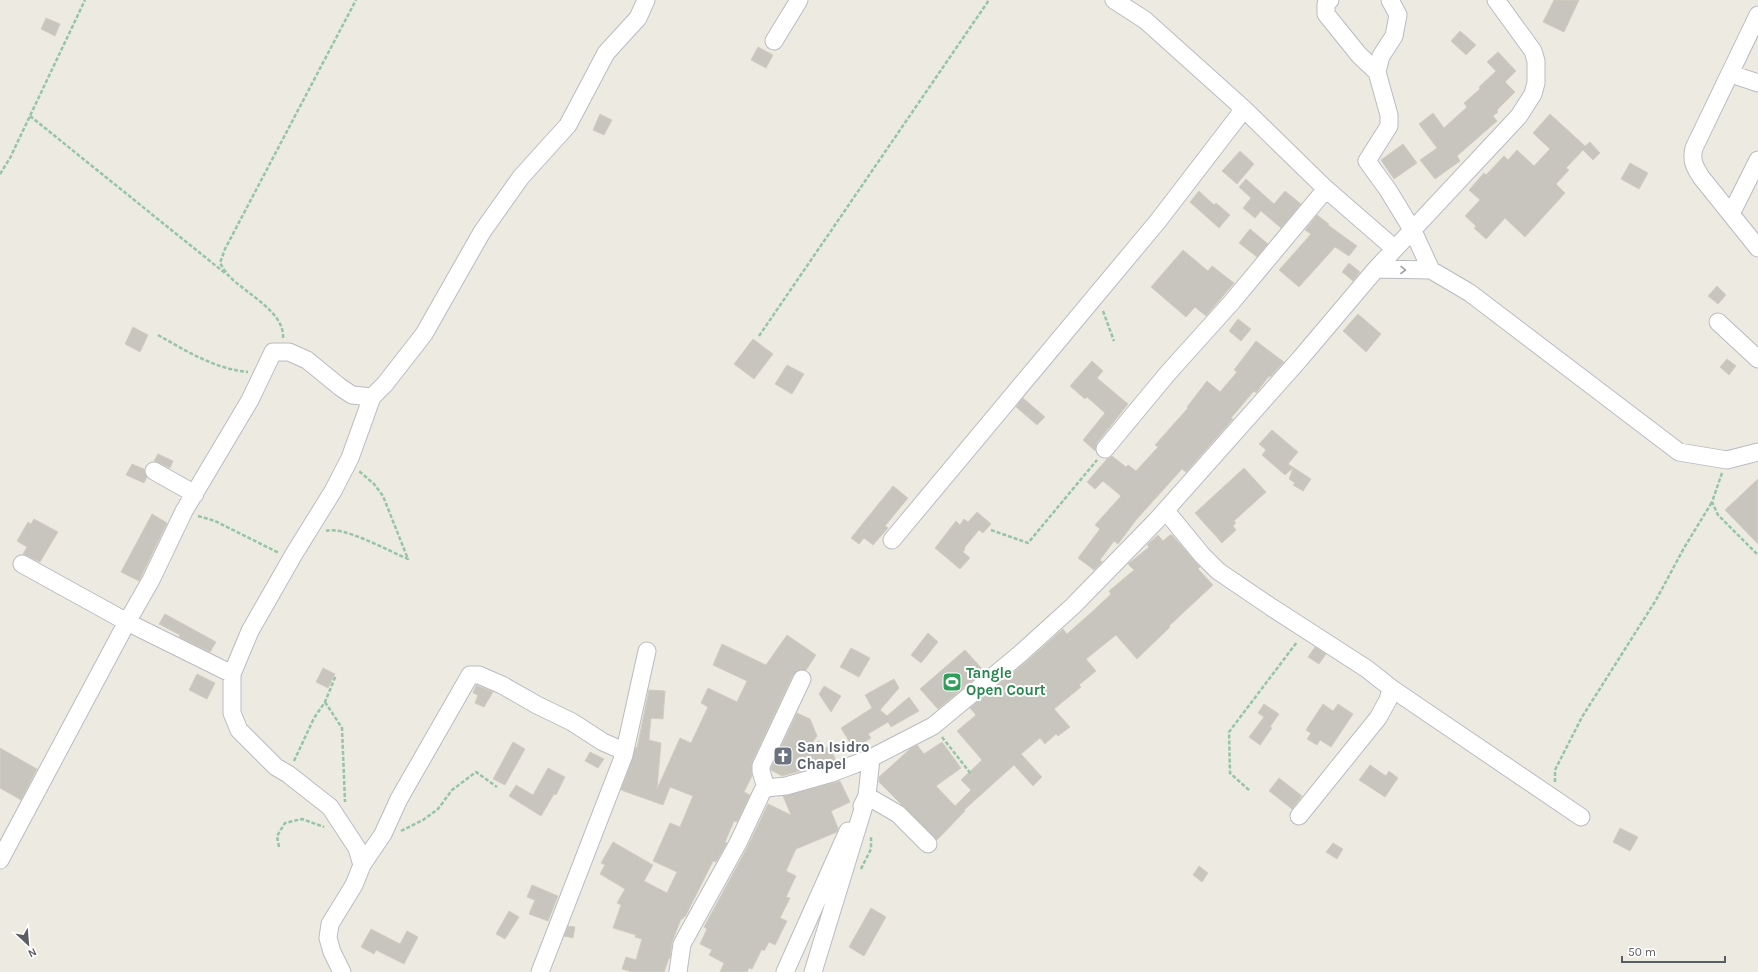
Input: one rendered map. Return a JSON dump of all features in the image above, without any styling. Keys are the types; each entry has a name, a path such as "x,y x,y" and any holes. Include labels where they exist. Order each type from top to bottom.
{"street":[{"path":"362,865 357,848 330,807 265,758 239,730 232,713 232,674 250,631 294,554 333,491 350,458 372,397 385,384 424,334 482,232 521,177 568,125 606,53 638,18 646,0"},
{"path":"774,41 799,0"},
{"path":"1114,0 1144,20 1244,109 1326,189 1395,249"},
{"path":"1330,0 1326,4 1326,14 1359,54 1377,72 1389,115 1389,126 1367,161 1388,190 1413,231 1430,270"},
{"path":"1377,72 1381,56 1394,36 1396,29 1398,15 1390,0"},
{"path":"678,972 682,944 738,843 759,798 766,788 786,786 871,758 933,726 1020,654 1073,606 1166,511 1299,360 1376,269 1519,116 1533,94 1537,70 1533,51 1496,0"},
{"path":"1756,23 1694,148 1692,158 1694,166 1701,176 1758,248"},
{"path":"1731,74 1758,83"},
{"path":"892,540 1158,221 1244,109"},
{"path":"1731,214 1758,160"},
{"path":"1105,449 1168,373 1231,304 1326,189"},
{"path":"1376,269 1430,270 1470,293 1679,452 1727,460 1758,452"},
{"path":"1718,322 1758,358"},
{"path":"0,860 151,580 184,511 250,400 273,352 289,352 307,360 352,395 372,397"},
{"path":"154,471 195,494"},
{"path":"1166,511 1202,555 1218,571 1367,669 1391,688 1581,817"},
{"path":"22,564 127,622 232,674"},
{"path":"540,972 624,755 647,652"},
{"path":"342,972 332,952 328,938 330,924 354,885 362,865 384,834 399,799 470,675 480,675 502,685 537,705 572,722 603,742 619,749 624,755"},
{"path":"766,788 761,766 802,679"},
{"path":"1299,816 1378,718 1388,700 1391,688"},
{"path":"813,972 867,796 871,758"},
{"path":"867,796 898,814 928,844"},
{"path":"784,972 840,848 867,796"}],"path":[{"path":"0,174 10,158 85,0"},
{"path":"228,276 220,263 225,249 356,0"},
{"path":"759,336 989,0"},
{"path":"30,116 276,316 283,331 282,345 273,352"},
{"path":"1097,294 1114,341"},
{"path":"158,335 201,359 239,371 263,373"},
{"path":"991,530 1028,543 1105,449"},
{"path":"1557,801 1554,770 1582,717 1656,600 1684,548 1712,502 1727,460"},
{"path":"1712,502 1718,515 1758,555"},
{"path":"1249,790 1230,773 1228,732 1275,673 1306,630"},
{"path":"288,774 314,718 325,702 336,675"},
{"path":"325,702 342,728 346,805"},
{"path":"933,726 971,774"},
{"path":"397,833 423,820 438,808 452,790 476,772 497,787"},
{"path":"279,847 277,836 285,823 302,820 349,835"}],"building":[{"path":"1554,0 1579,0 1564,32 1543,22"},
{"path":"46,18 60,24 55,36 41,29"},
{"path":"1460,31 1476,45 1466,55 1451,41"},
{"path":"758,47 773,55 766,68 751,60"},
{"path":"1498,52 1516,71 1505,82 1515,92 1493,116 1497,121 1457,156 1460,161 1435,179 1420,160 1437,148 1419,124 1433,113 1444,128 1467,107 1464,103 1480,89 1479,87 1496,71 1487,62"},
{"path":"600,114 612,120 604,135 593,130"},
{"path":"1550,114 1585,146 1590,142 1600,153 1593,160 1583,150 1566,168 1569,170 1556,184 1565,193 1525,237 1505,218 1486,239 1474,228 1476,226 1465,216 1480,200 1469,190 1484,173 1486,175 1504,156 1508,160 1517,150 1534,166 1550,149 1533,133"},
{"path":"1403,144 1417,163 1394,179 1381,160"},
{"path":"1240,151 1254,164 1237,184 1222,171"},
{"path":"1630,163 1648,173 1639,189 1621,179"},
{"path":"1246,179 1274,204 1285,191 1301,204 1281,228 1261,211 1255,218 1243,208 1251,198 1239,187"},
{"path":"1199,191 1214,205 1216,203 1230,215 1219,228 1190,202"},
{"path":"1317,215 1357,246 1349,256 1335,247 1299,287 1279,270 1311,234 1305,230"},
{"path":"1250,229 1268,244 1257,257 1239,243"},
{"path":"1183,250 1208,271 1212,266 1234,283 1206,316 1195,307 1186,317 1151,287"},
{"path":"1349,263 1360,272 1353,281 1342,272"},
{"path":"1717,286 1726,295 1718,304 1708,296"},
{"path":"1358,314 1381,334 1366,352 1343,331"},
{"path":"1238,319 1251,329 1241,341 1229,331"},
{"path":"133,327 148,335 140,352 125,344"},
{"path":"753,339 773,354 754,379 734,364"},
{"path":"1256,341 1284,362 1270,377 1269,376 1256,393 1254,391 1231,418 1233,419 1186,472 1182,469 1136,520 1118,544 1114,541 1100,560 1102,562 1094,570 1078,558 1100,529 1095,525 1121,496 1103,481 1095,489 1087,482 1107,459 1112,456 1126,467 1128,465 1136,471 1158,447 1155,445 1188,408 1187,407 1207,381 1220,392 1237,372 1234,370"},
{"path":"1727,359 1736,366 1729,375 1720,367"},
{"path":"1092,361 1103,371 1097,378 1128,404 1097,443 1095,451 1083,440 1105,413 1087,397 1085,399 1070,386"},
{"path":"787,365 804,374 792,394 775,384"},
{"path":"1023,398 1045,417 1037,425 1016,407"},
{"path":"1272,430 1298,452 1288,464 1311,479 1303,491 1293,485 1295,483 1289,479 1293,468 1285,475 1262,455 1266,450 1259,444"},
{"path":"158,454 173,461 170,468 154,461"},
{"path":"132,464 144,469 147,477 144,483 126,475"},
{"path":"1244,468 1266,492 1234,521 1236,523 1233,526 1236,530 1222,543 1195,513"},
{"path":"1758,479 1758,544 1725,510"},
{"path":"893,486 908,498 885,526 888,528 873,545 864,538 859,544 851,538"},
{"path":"977,512 991,524 983,533 979,530 964,548 965,549 963,552 970,558 960,569 935,548 956,521 960,525 964,519 968,522"},
{"path":"152,514 167,523 139,581 121,572"},
{"path":"34,519 58,532 40,562 23,554 27,547 17,541 28,522 31,524"},
{"path":"1158,535 1163,541 1172,535 1200,567 1198,569 1213,585 1169,626 1170,627 1137,659 1116,635 1086,659 1096,671 1079,685 1081,687 1054,709 1070,727 1058,736 1056,734 1045,744 1040,738 1021,754 1042,777 1033,786 1014,765 964,810 965,811 937,840 879,782 879,777 910,749 917,745 924,754 942,742 961,768 936,786 955,806 971,790 961,780 982,760 957,731 976,715 970,708 1063,629 1067,634 1093,611 1111,594 1109,591 1134,570 1128,564 1149,547 1147,545"},
{"path":"165,614 216,642 210,652 179,637 180,635 159,624"},
{"path":"928,633 938,642 921,663 911,655"},
{"path":"787,635 816,655 806,670 797,671 793,675 752,762 752,776 744,792 750,795 737,822 734,821 725,842 727,843 716,862 713,861 685,917 684,916 683,919 681,919 672,942 670,959 669,958 664,972 632,972 622,969 626,957 636,960 642,939 635,937 636,935 613,928 621,905 617,903 625,889 600,874 605,865 601,863 613,842 653,865 644,881 667,893 677,872 653,861 670,823 680,827 693,796 670,787 663,805 621,790 636,747 637,748 649,690 665,691 663,719 651,718 649,740 661,743 657,789 680,738 691,743 708,707 701,703 708,688 737,702 747,681 713,665 722,644 766,665"},
{"path":"1315,647 1326,654 1319,664 1308,657"},
{"path":"851,648 870,658 859,677 840,667"},
{"name":"Tangle Open Court","path":"965,650 984,671 938,709 920,689"},
{"path":"323,668 335,674 328,688 316,682"},
{"path":"197,674 215,683 207,699 189,690"},
{"path":"894,679 899,688 880,710 887,716 909,697 919,711 891,727 888,722 868,734 871,738 854,749 841,728 872,708 865,695"},
{"path":"476,685 493,692 484,707 475,703 478,695 473,693"},
{"path":"824,686 841,696 831,712 819,694"},
{"path":"1264,704 1279,714 1270,727 1272,728 1260,745 1249,737 1264,717 1258,713"},
{"path":"1323,704 1333,711 1338,704 1353,714 1331,747 1320,740 1317,745 1307,739 1311,733 1306,730"},
{"path":"797,713 810,719 817,736 810,746 819,741 823,749 830,746 836,761 782,776 771,770 771,768"},
{"path":"513,742 525,749 505,785 493,779"},
{"path":"0,748 37,769 21,800 0,788"},
{"path":"590,752 604,759 598,768 585,761"},
{"path":"1370,765 1386,776 1389,771 1398,778 1385,797 1359,780"},
{"path":"548,768 565,777 556,795 554,794 541,816 509,796 516,785 533,795"},
{"path":"1279,778 1302,796 1292,809 1269,791"},
{"path":"840,781 850,802 831,811 838,828 837,832 796,849 786,871 796,876 786,897 790,898 780,918 787,921 775,945 769,942 764,951 762,949 752,969 749,968 747,972 720,972 724,963 709,955 712,950 700,944 707,929 704,927 747,848 768,804 791,815 783,796"},
{"path":"1620,828 1638,837 1630,851 1613,842"},
{"path":"1333,843 1343,849 1337,859 1326,852"},
{"path":"1199,866 1208,873 1202,882 1193,875"},
{"path":"532,885 558,896 548,921 529,914 535,900 527,897"},
{"path":"871,908 886,917 864,956 849,947"},
{"path":"509,911 519,917 505,939 496,934"},
{"path":"568,926 575,927 573,938 564,936"},
{"path":"371,929 400,944 407,931 418,937 404,964 376,950 374,954 361,947"}],"place":[{"name":"Tangle Open Court","path":"952,682"},
{"name":"San Isidro Chapel","path":"783,756"}]}
